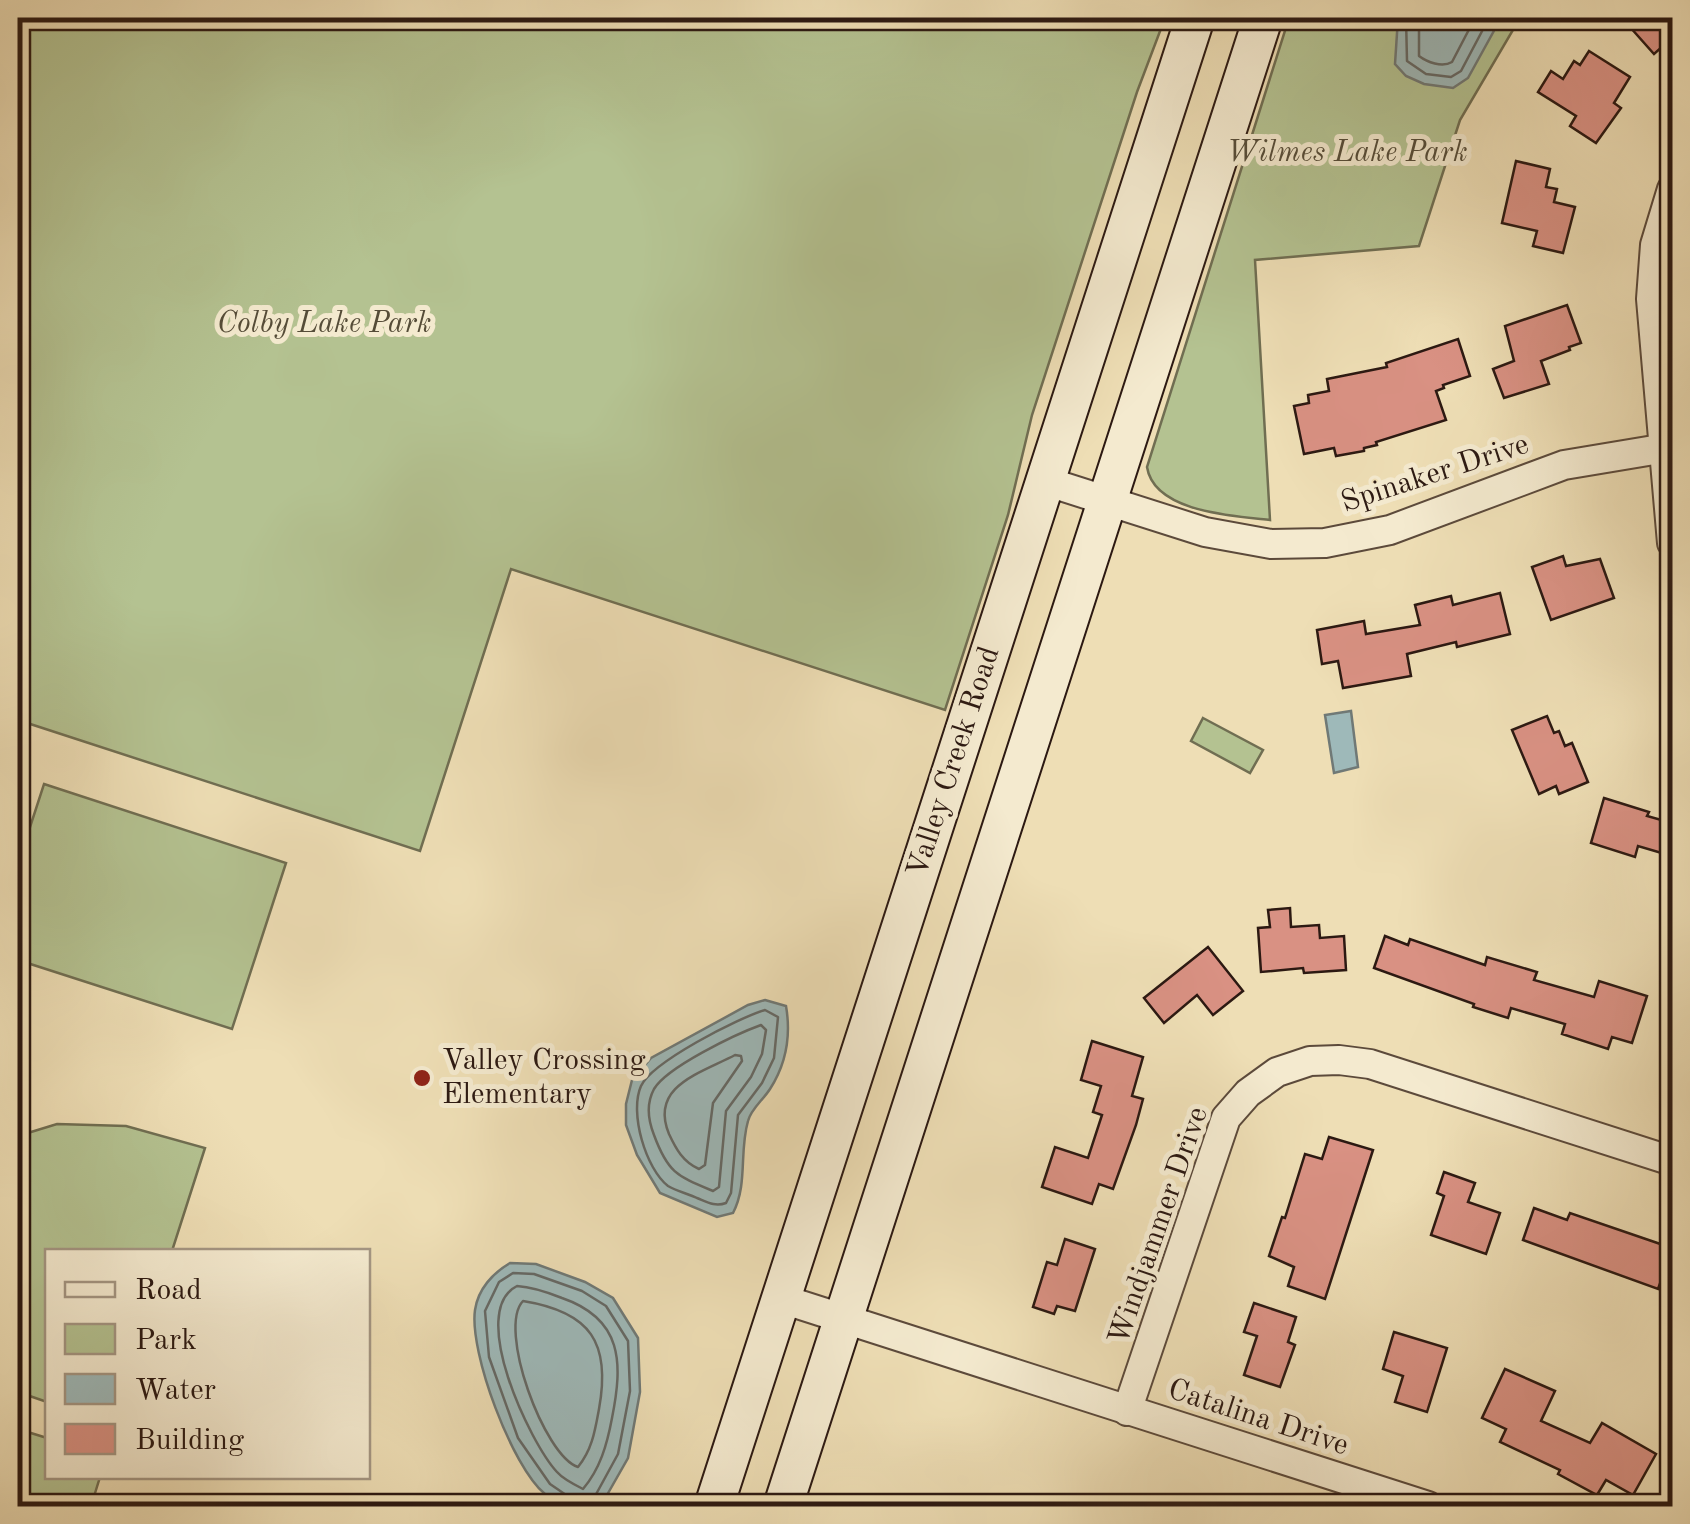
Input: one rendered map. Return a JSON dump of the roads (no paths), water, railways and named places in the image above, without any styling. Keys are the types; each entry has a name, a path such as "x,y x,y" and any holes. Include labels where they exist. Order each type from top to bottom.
{"main road":[{"name":"Valley Creek Road","path":"714,1506 1194,18"},
{"path":"783,1506 1263,18"}],"street":[{"path":"1672,189 1655,245 1651,299 1668,447 1672,542"},
{"name":"Spinaker Drive","path":"1045,481 1205,532 1271,544 1325,544 1390,530 1564,465 1668,447"},
{"name":"Windjammer Drive","path":"1128,1411 1226,1118 1248,1093 1277,1072 1310,1061 1370,1064 1672,1161"},
{"name":"Catalina Drive","path":"782,1299 1428,1506"}],"water":[{"path":"1398,18 1501,18 1468,78 1453,88 1424,84 1406,76 1395,64"},
{"path":"1351,711 1358,767 1334,773 1325,715"},
{"path":"765,1000 786,1006 786,1049 780,1070 748,1121 738,1202 733,1213 717,1217 660,1193 637,1155 626,1125 626,1104 632,1080 651,1058 748,1005"},
{"path":"510,1263 536,1264 585,1282 613,1298 638,1338 640,1392 628,1458 603,1502 573,1505 545,1494 519,1460 495,1408 479,1353 475,1310 487,1282"}],"place":[{"name":"Valley Crossing Elementary","path":"422,1078"}],"park label":[{"name":"Wilmes Lake Park","path":"1347,153"},
{"name":"Colby Lake Park","path":"324,324"}]}
